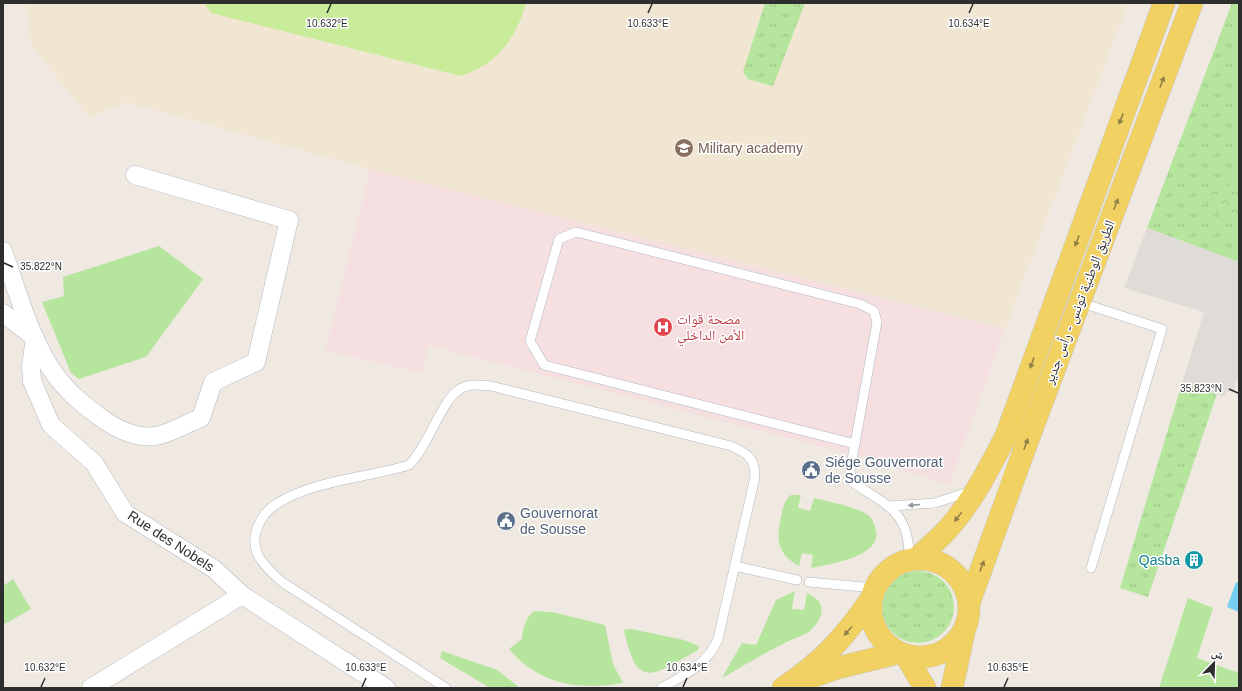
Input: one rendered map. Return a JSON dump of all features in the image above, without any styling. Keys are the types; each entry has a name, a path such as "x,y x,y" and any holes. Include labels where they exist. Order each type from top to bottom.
{"main road":[{"name":"الطريق الوطنية تونس - رأس جدير","path":"912,559 947,530 978,488 1006,436 1164,3"},
{"name":"الطريق الوطنية تونس - رأس جدير","path":"969,603 1079,302 1192,3"},
{"path":"784,688 806,672 831,650 852,626 882,575 894,565 912,559 931,560 945,566 957,575 965,588 969,603 969,616 952,688"},
{"path":"872,594 870,615 875,631 885,644 902,655 925,688"},
{"path":"784,688 838,668 902,655 920,658 935,656 948,650 958,640 965,628"}],"street":[{"path":"3,251 36,338 52,370 68,390 108,423 139,436 157,436 201,418 213,382 256,362 289,220 135,175"},
{"path":"3,313 36,338"},
{"name":"Rue des Nobels","path":"36,338 31,366 32,381 51,425 94,463 125,513 214,569 242,595 386,688"},
{"path":"91,688 242,595"}],"lane":[{"path":"855,444 544,365 530,341 559,239 576,232 860,304 874,311 877,322 855,444 850,471 852,482 890,506 900,517 906,530 912,559"},
{"path":"1079,302 1162,329 1091,568"},
{"path":"446,688 282,582 262,560 254,542 261,519 277,503 309,489 409,465 419,456 452,396 461,388 472,385 491,386 731,446 750,456 755,467 754,477 720,632 714,648 706,658 687,673 661,688"},
{"path":"890,506 913,506 935,503 958,497 978,488"},
{"path":"735,566 797,580"},
{"path":"809,582 872,594"}],"shaded area":[{"name":"Military academy","path":"26,3 1128,3 1005,329 370,169 126,102 89,118 32,46"},
{"name":"مصحة قوات الأمن الداخلي","path":"370,169 1005,329 949,485 865,458 428,345 421,373 325,350"},
{"path":"1147,228 1239,262 1239,374 1233,393 1226,391 1224,397 1182,383 1204,312 1124,288"}],"green space":[{"path":"204,3 526,3 522,16 510,39 495,57 474,71 461,76 211,13"},
{"path":"765,3 805,3 773,86 748,79 743,72"},
{"path":"1232,3 1239,3 1239,262 1147,228"},
{"path":"1239,180 1239,216 1220,218 1215,209 1207,204 1208,196 1214,186 1225,186"},
{"path":"159,246 203,279 146,357 79,379 71,373 42,302 64,296 63,277"},
{"path":"1182,383 1217,394 1148,597 1120,588"},
{"path":"791,495 801,495 798,508 810,511 814,498 844,505 867,514 872,519 875,527 876,537 872,545 865,552 854,557 811,568 813,555 802,553 799,566 786,557 780,546 779,539 779,525 783,508 785,502"},
{"path":"918,571 938,577 948,587 954,607 948,627 938,637 918,643 898,637 888,627 882,607 888,587 898,577"},
{"path":"13,579 31,609 3,625 3,586"},
{"path":"795,591 792,609 804,610 807,593 814,597 821,606 821,616 815,626 808,633 771,650 722,678 742,643 756,645 776,600"},
{"path":"1188,598 1213,608 1197,658 1239,673 1239,688 1159,688"},
{"path":"534,611 552,612 605,625 613,664 623,683 591,686 560,682 546,677 520,661 509,649 522,639 528,617"},
{"path":"631,629 684,640 699,646 698,650 669,666 649,673 641,670 635,663 629,649 624,630"},
{"path":"442,651 497,670 520,688 490,688 440,658"}],"water":[{"path":"1236,582 1239,583 1239,612 1227,607"}],"place":[{"name":"Military academy","path":"684,148"},
{"name":"مصحة قوات الأمن الداخلي","path":"663,327"},
{"name":"Siége Gouvernorat de Sousse","path":"811,470"},
{"name":"Gouvernorat de Sousse","path":"506,521"},
{"name":"Qasba","path":"1194,560"}]}
